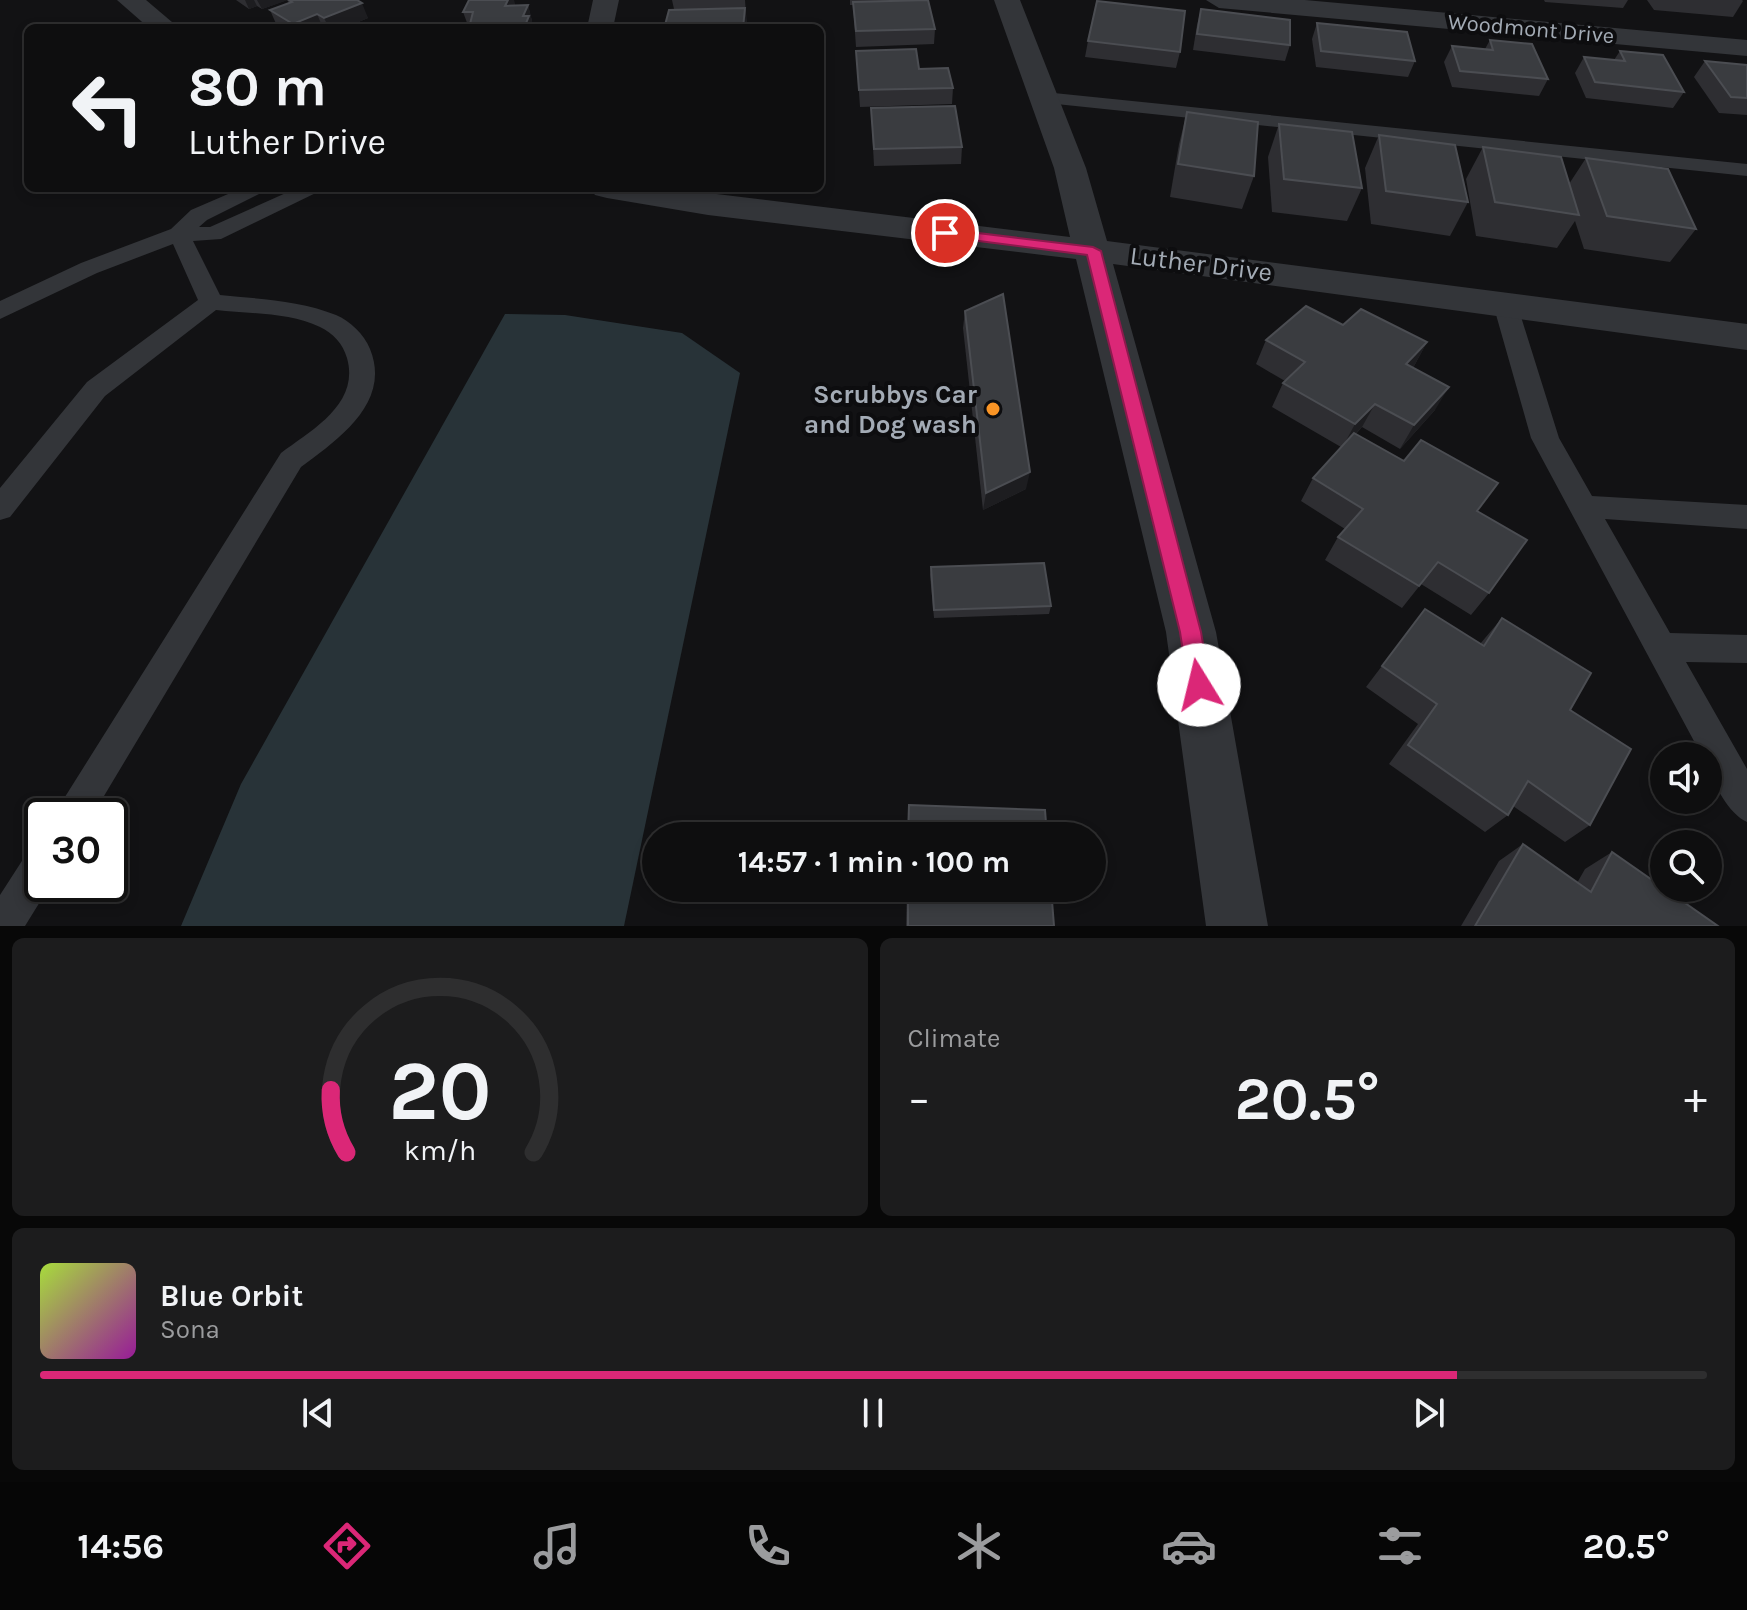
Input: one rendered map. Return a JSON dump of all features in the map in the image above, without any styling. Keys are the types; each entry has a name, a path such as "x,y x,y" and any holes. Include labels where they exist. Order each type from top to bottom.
{"street":[{"path":"130,0 161,24"},
{"path":"601,24 606,0"},
{"path":"1007,0 1070,168 1191,632 1237,926"},
{"name":"Woodmont Drive","path":"1219,0 1747,48"},
{"name":"Luther Drive","path":"631,192 708,205 1093,251 1747,337"}],"lane":[{"path":"1044,98 1747,170"},
{"path":"179,234 199,215 251,192"},
{"path":"0,311 89,268 179,234 213,234 306,192"},
{"path":"179,234 211,302"},
{"path":"0,509 96,389 211,302 311,314 354,337 360,353 362,376 353,404 333,430 291,460 82,798"},
{"path":"1505,304 1545,438 1747,804"},
{"path":"1583,507 1747,517"},
{"path":"1660,647 1747,649"},
{"path":"3,926 24,892"}],"shaded area":[{"path":"505,314 565,315 682,333 740,373 646,822 642,822 642,840 624,926 181,926 241,784"}],"building":[{"path":"289,0 357,0 362,3 324,18 317,14 293,24 270,10 292,2"},
{"path":"469,0 508,0 505,6 528,5 523,16 529,16 526,24 470,24 473,12 463,12"},
{"path":"928,0 935,29 856,31 853,2"},
{"path":"1097,1 1185,11 1180,52 1088,41"},
{"path":"745,8 743,24 665,24 669,10"},
{"path":"1201,9 1290,20 1290,45 1197,34"},
{"path":"1317,23 1407,32 1415,61 1321,51"},
{"path":"1490,40 1532,44 1548,79 1460,71 1452,46 1493,50"},
{"path":"916,49 919,69 948,68 953,88 859,90 856,51"},
{"path":"1620,51 1663,55 1684,92 1595,82 1584,57 1625,61"},
{"path":"1705,61 1747,65 1747,98 1731,97"},
{"path":"955,106 962,147 874,149 871,108"},
{"path":"1187,112 1258,122 1254,176 1178,164"},
{"path":"1279,124 1352,132 1362,188 1284,179"},
{"path":"1379,135 1455,145 1468,202 1386,191"},
{"path":"1483,147 1561,157 1579,215 1495,202"},
{"path":"1586,158 1668,169 1696,229 1607,216"},
{"name":"Scrubbys Car and Dog wash","path":"1003,294 1030,472 986,493 965,311"},
{"path":"1306,306 1343,325 1361,309 1427,342 1406,364 1449,387 1414,425 1375,404 1355,424 1283,383 1305,362 1266,340"},
{"path":"1354,433 1404,461 1421,440 1498,483 1477,511 1527,540 1489,593 1438,562 1419,586 1338,537 1363,509 1313,478"},
{"path":"1044,563 1051,606 934,610 931,567"},
{"path":"1425,609 1484,646 1502,618 1591,673 1570,710 1631,749 1590,825 1528,781 1508,815 1408,745 1437,704 1382,666"},
{"path":"909,805 1045,810 1046,822 908,822"},
{"path":"1523,844 1591,892 1612,852 1650,879 1650,902 1684,902 1718,926 1475,926"},
{"path":"908,902 1052,902 1054,926 908,926"}],"place":[{"name":"Scrubbys Car and Dog wash","path":"993,409"}],"route":[{"path":"945,233 1093,251 1191,632 1199,685"}]}
